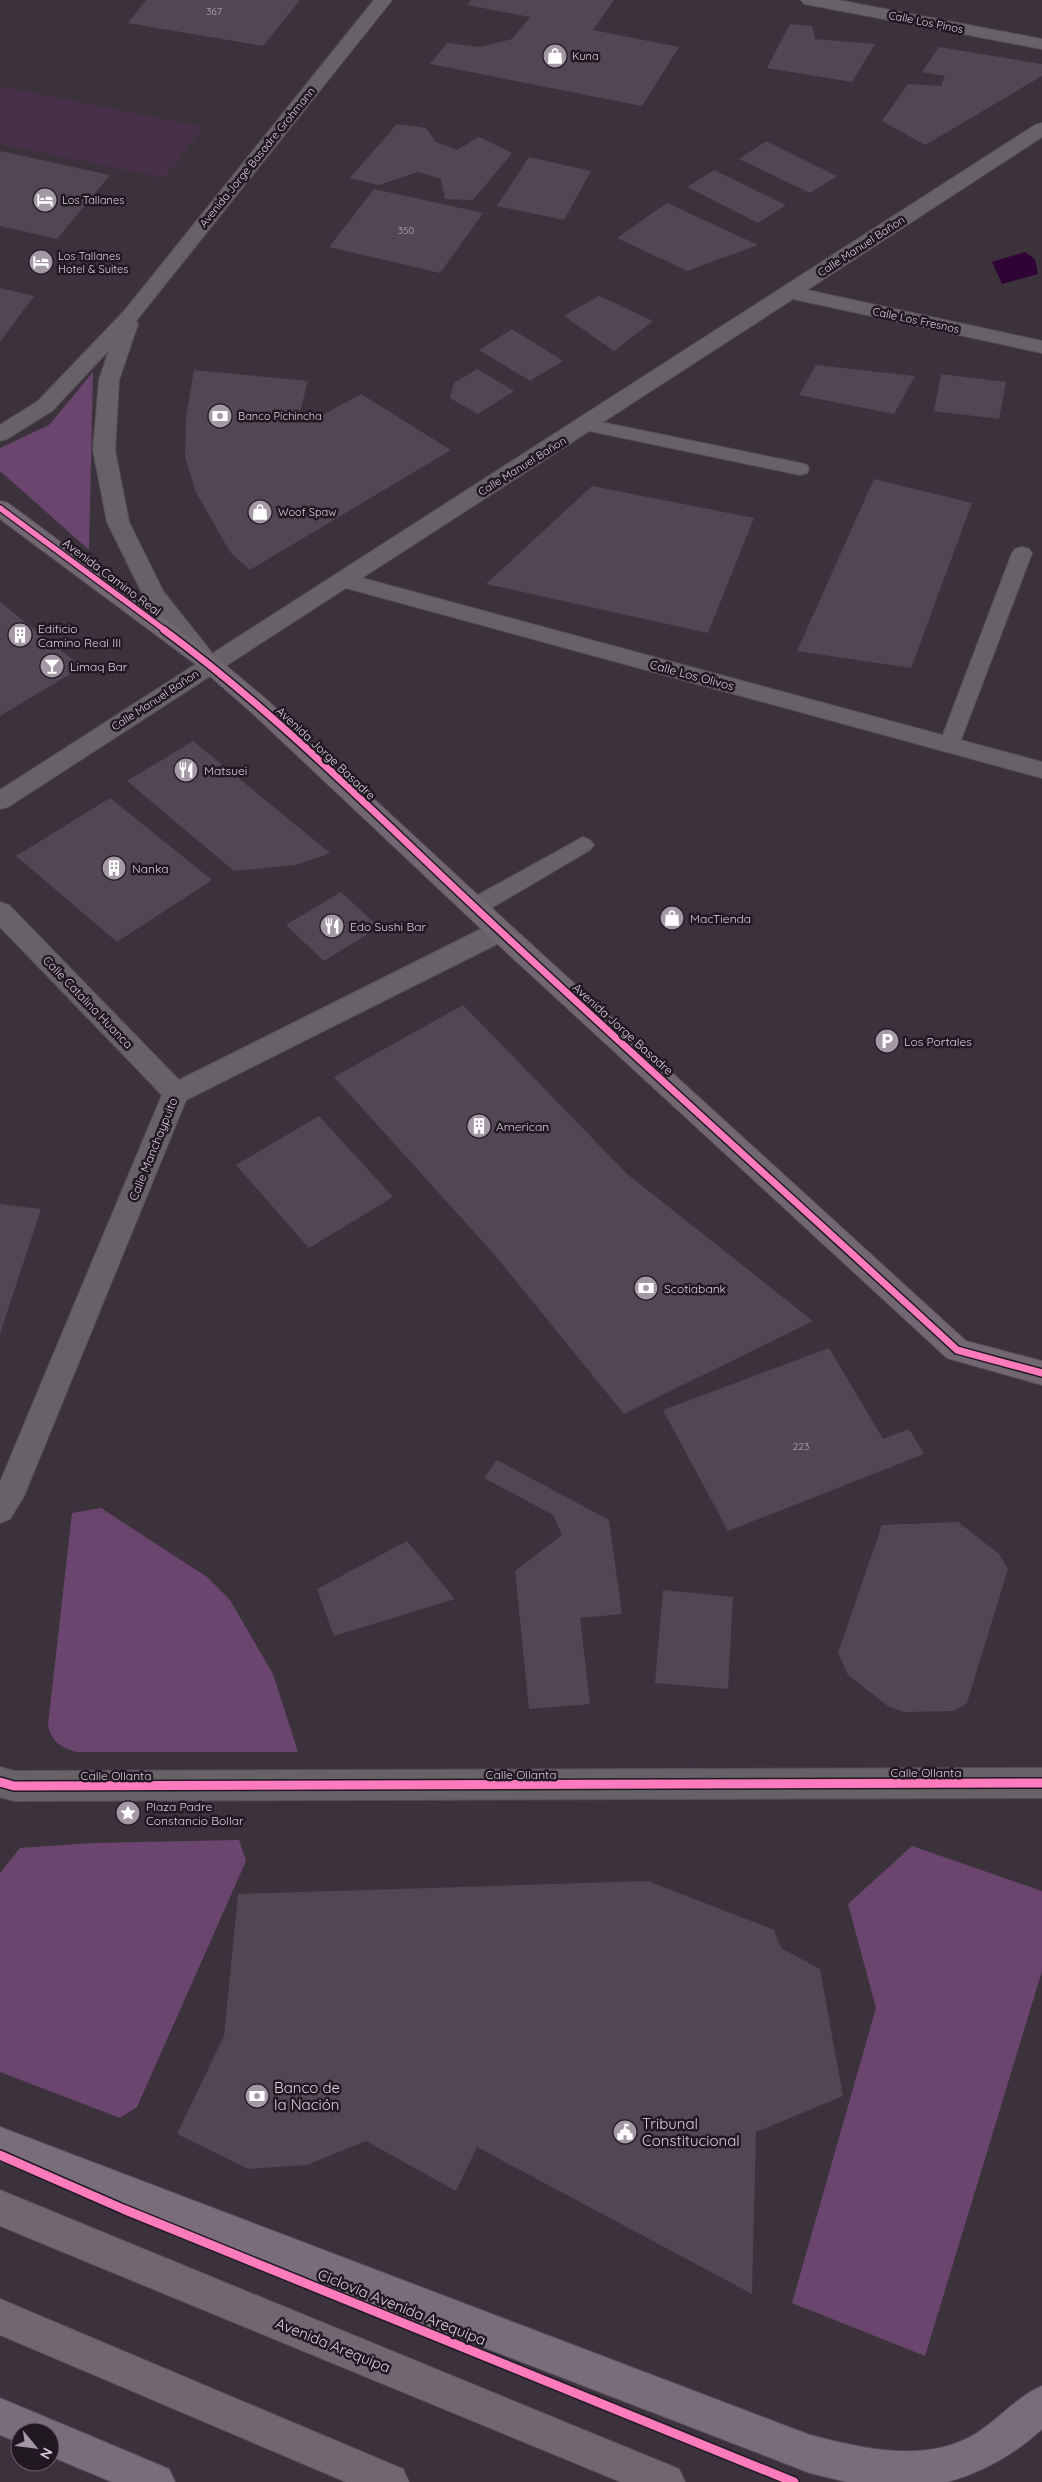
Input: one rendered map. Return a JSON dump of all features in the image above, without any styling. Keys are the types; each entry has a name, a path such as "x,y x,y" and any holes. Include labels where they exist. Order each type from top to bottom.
{"main road":[{"name":"Avenida Camino Real","path":"0,508 210,664"},
{"name":"Avenida Jorge Basadre","path":"210,664 259,706 500,932 957,1350 1042,1373"},
{"path":"0,2144 801,2450 846,2465 871,2469 936,2468 976,2454 1001,2441 1042,2404"},
{"name":"Avenida Arequipa","path":"0,2208 666,2482"},
{"path":"0,2317 390,2482"},
{"path":"0,2416 14,2422"},
{"path":"60,2442 156,2482"}],"street":[{"name":"Avenida Jorge Basadre Grohmann","path":"0,434 45,406 132,314 383,0"},
{"name":"Calle Los Pinos","path":"810,0 1042,44"},
{"name":"Calle Manuel Bañon","path":"0,801 210,664 586,425 1042,129"},
{"name":"Calle Los Fresnos","path":"790,292 1042,347"},
{"name":"Avenida Jorge Basadre Grohmann","path":"132,314 108,380 104,450 118,522 153,594 210,664"},
{"name":"Calle Los Olivos","path":"342,580 1042,770"},
{"name":"Calle Catalina Huanca","path":"0,911 176,1093"},
{"name":"Calle Manchaypuito","path":"0,1510 10,1496 176,1093 500,932"},
{"name":"Calle Ollanta","path":"0,1782 14,1786 1042,1783"}],"lane":[{"path":"586,425 800,469"},
{"path":"949,745 1022,553"},
{"path":"475,907 583,846"}],"shaded area":[{"path":"0,86 204,127 164,178 0,144"},
{"path":"1025,252 1035,259 1038,274 1002,284 992,262"},
{"path":"93,372 89,550 0,471 0,448 49,425"},
{"path":"101,1508 207,1577 230,1600 273,1674 298,1752 77,1752 62,1746 55,1740 48,1725 72,1513"},
{"path":"239,1840 246,1861 137,2107 120,2118 0,2072 0,1873 20,1848 93,1843"},
{"path":"912,1846 1042,1891 1042,1971 925,2356 792,2303 876,2008 848,1904"}],"building":[{"path":"146,0 300,0 263,46 128,23"},
{"name":"Kuna","path":"471,0 614,0 593,30 679,47 642,106 430,64 447,43 480,47 512,39 530,17 467,5"},
{"path":"790,24 812,26 815,39 875,44 852,82 767,68"},
{"path":"939,47 1042,64 1042,76 925,145 882,121 908,84 941,86 945,76 922,72"},
{"path":"397,124 426,128 436,142 457,150 479,137 512,153 473,200 445,199 441,179 418,172 379,185 350,178"},
{"path":"766,141 837,176 810,193 739,159"},
{"name":"Los Tallanes","path":"0,151 110,175 57,239 0,226"},
{"path":"529,157 591,171 564,220 497,206"},
{"path":"714,170 786,205 758,223 687,187"},
{"path":"374,189 483,213 440,273 329,247"},
{"path":"667,203 758,245 687,271 617,238"},
{"path":"0,288 34,296 0,342"},
{"path":"599,296 653,321 614,351 564,316"},
{"path":"512,329 563,361 530,381 479,350"},
{"path":"816,365 915,376 894,414 799,395"},
{"path":"477,369 514,391 478,414 450,398 454,383"},
{"path":"194,370 308,381 298,419 321,416 361,394 451,450 250,570 230,552 196,492 185,457 186,418"},
{"path":"941,374 1006,382 999,419 934,411"},
{"path":"874,479 972,503 911,668 797,651"},
{"path":"592,486 754,518 708,633 486,584"},
{"name":"Edificio Camino Real III","path":"0,602 82,667 0,716"},
{"path":"193,741 330,853 296,865 234,871 127,781"},
{"name":"Nanka","path":"110,798 212,880 117,942 16,856"},
{"name":"Edo Sushi Bar","path":"341,892 379,927 324,961 286,925"},
{"path":"463,1005 627,1174 813,1321 624,1414 494,1254 334,1077"},
{"path":"319,1116 393,1197 309,1248 236,1165"},
{"path":"0,1204 41,1209 0,1334"},
{"path":"829,1348 883,1439 909,1429 924,1454 728,1531 663,1410"},
{"path":"497,1460 609,1520 622,1614 580,1618 590,1704 529,1709 515,1571 562,1535 553,1515 484,1478"},
{"path":"958,1522 999,1554 1008,1569 967,1703 953,1711 904,1712 888,1706 848,1675 838,1653 882,1525"},
{"path":"407,1541 455,1599 334,1636 317,1589"},
{"path":"663,1590 733,1597 728,1689 655,1683"},
{"path":"648,1881 774,1930 781,1948 820,1969 843,2096 756,2132 752,2294 477,2147 456,2191 366,2141 307,2165 248,2169 177,2134 224,2036 238,1894"}],"cycle path":[{"path":"0,508 210,664 259,706 500,931 957,1350 1042,1373"},
{"path":"0,1782 14,1786 1042,1783"},
{"name":"Ciclovía Avenida Arequipa","path":"0,2155 123,2209 794,2482"}],"place":[{"name":"Kuna","path":"555,56"},
{"name":"Los Tallanes","path":"45,200"},
{"name":"Los Tallanes Hotel & Suites","path":"41,262"},
{"name":"Banco Pichincha","path":"220,416"},
{"name":"Woof Spaw","path":"260,512"},
{"name":"Edificio Camino Real III","path":"20,635"},
{"name":"Limaq Bar","path":"52,666"},
{"name":"Matsuei","path":"186,770"},
{"name":"Nanka","path":"114,868"},
{"name":"MacTienda","path":"672,918"},
{"name":"Edo Sushi Bar","path":"332,926"},
{"name":"Los Portales","path":"887,1041"},
{"name":"American","path":"479,1126"},
{"name":"Scotiabank","path":"646,1288"},
{"name":"Plaza Padre Constancio Bollar","path":"128,1813"},
{"name":"Banco de la Nación","path":"257,2096"},
{"name":"Tribunal Constitucional","path":"625,2132"}]}
